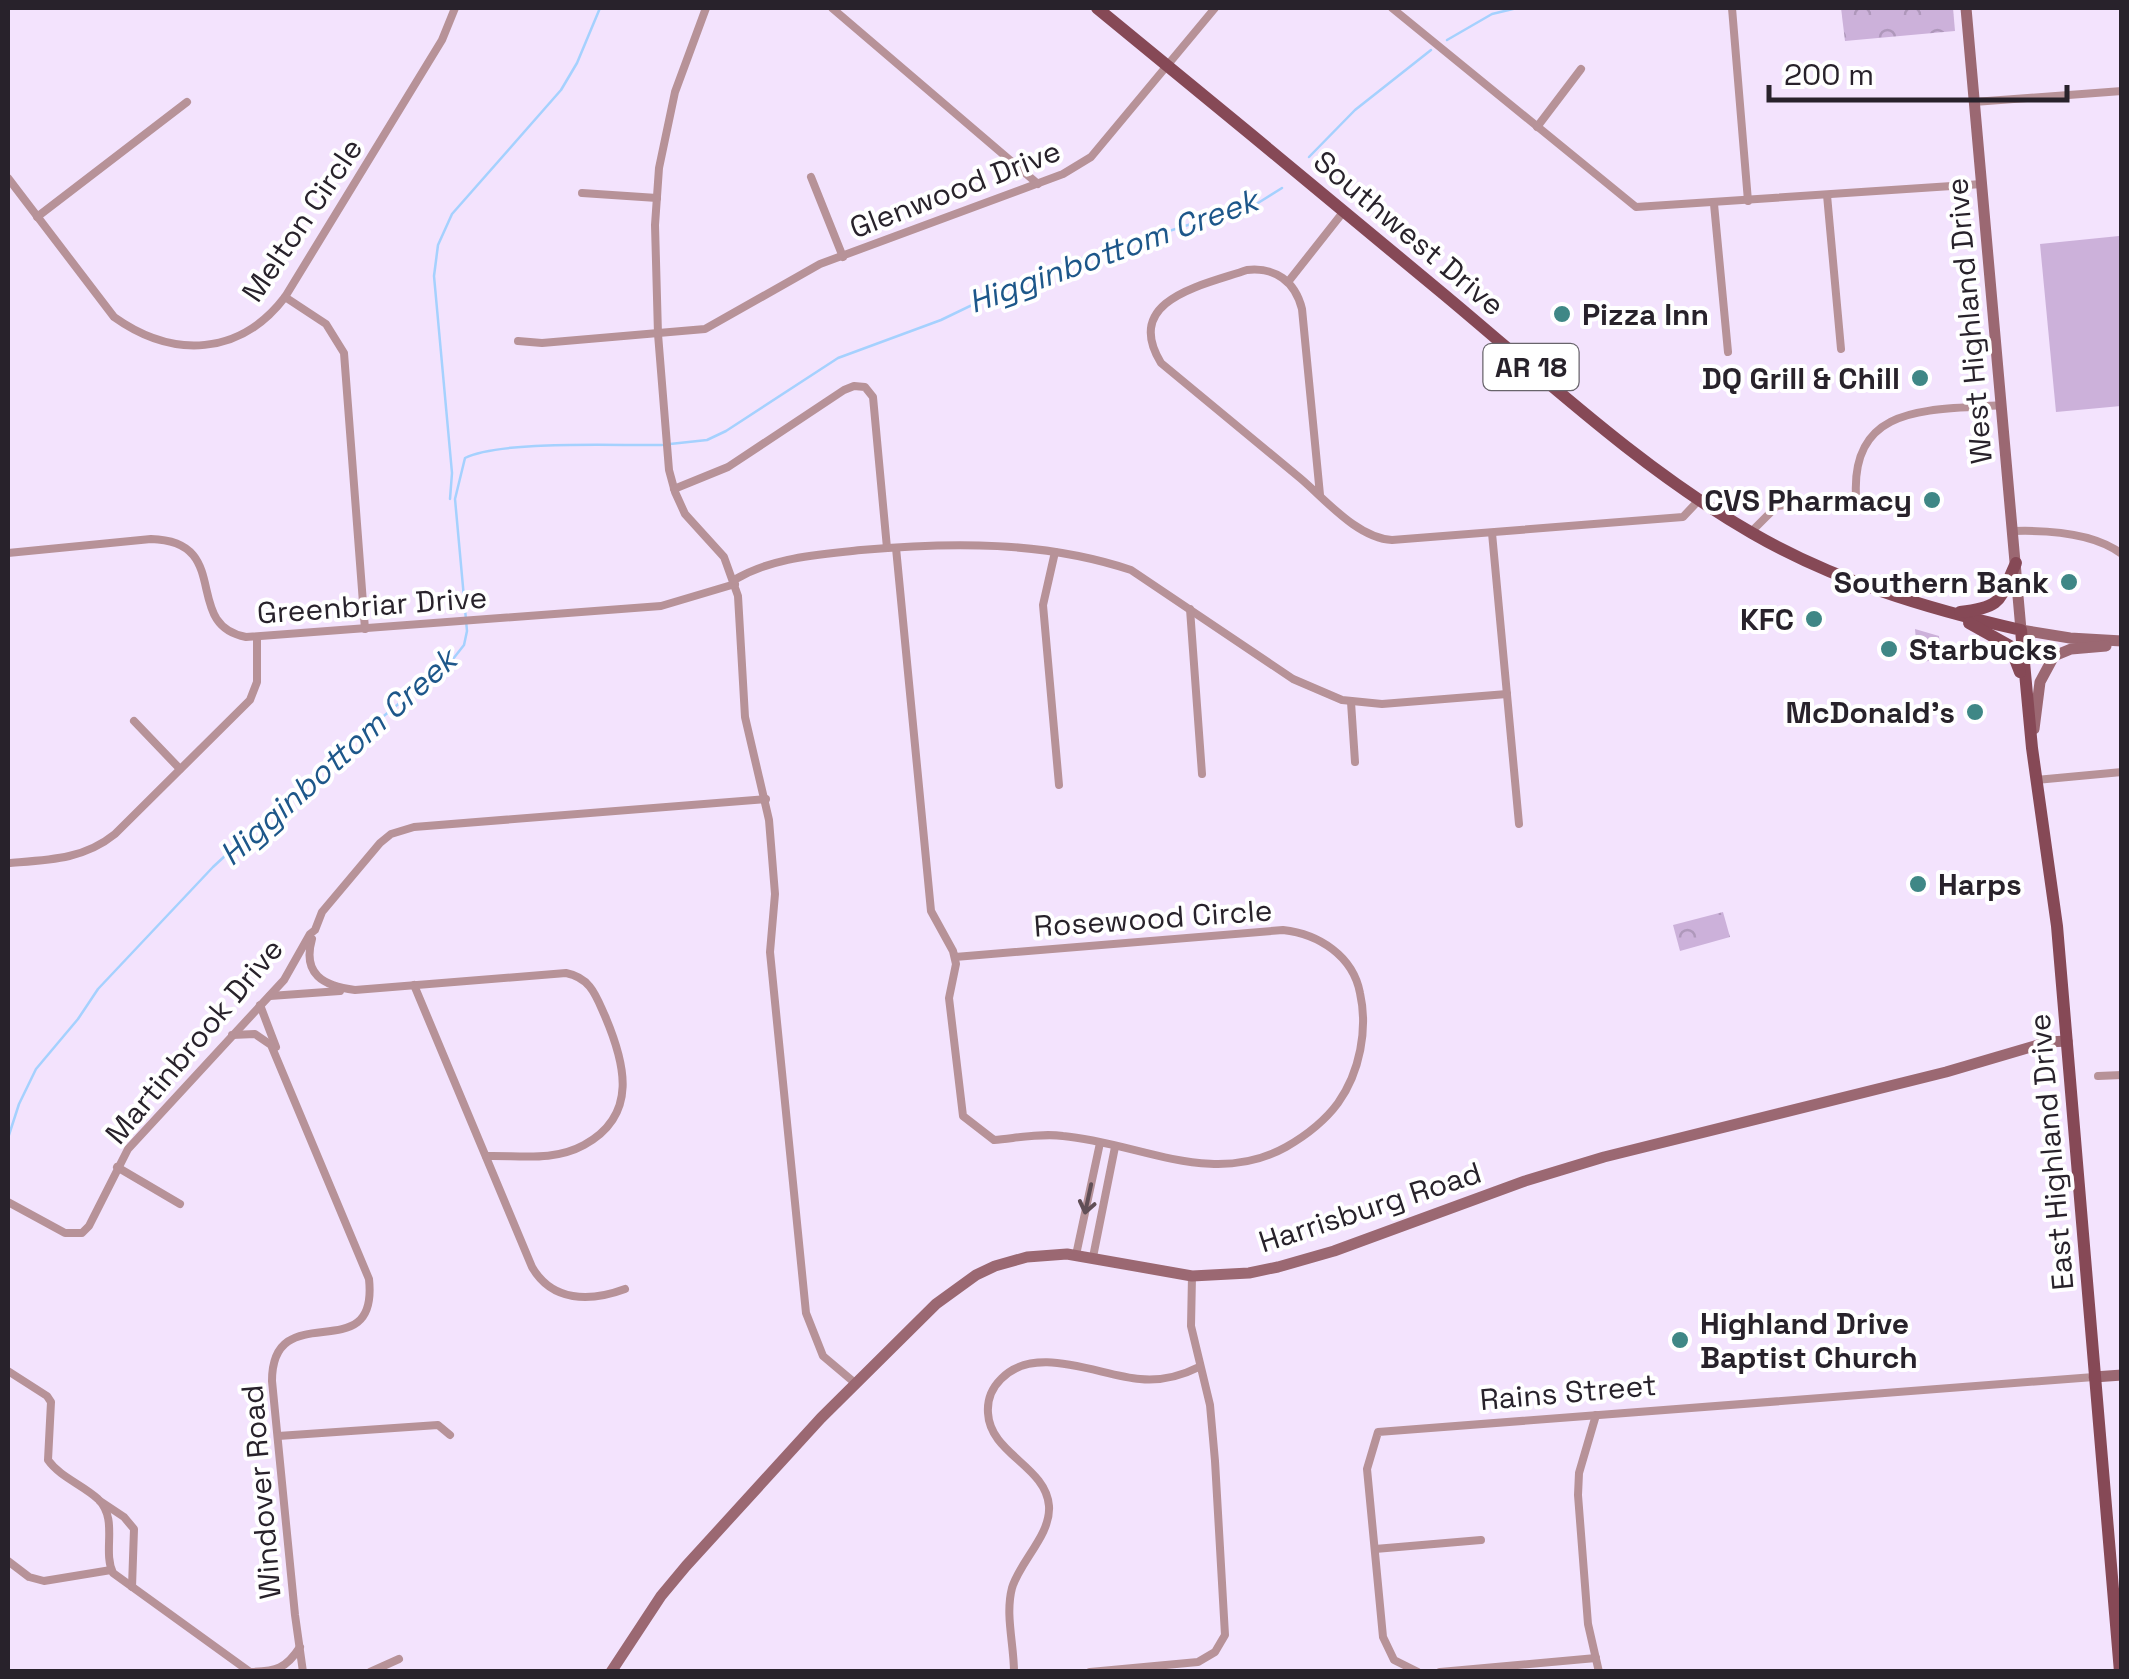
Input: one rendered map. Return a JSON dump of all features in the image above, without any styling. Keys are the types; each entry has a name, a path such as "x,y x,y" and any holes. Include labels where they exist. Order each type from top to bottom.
{"main road":[{"name":"Southwest Drive","path":"1098,8 1594,419 1699,500 1751,532 1871,588 1949,613 2021,630"},
{"name":"West Highland Drive","path":"1966,8 2021,630"},
{"path":"1949,613 1996,603 2007,589 2016,564"},
{"path":"1949,613 2010,646 2026,687"},
{"path":"2021,630 2122,643"},
{"name":"East Highland Drive","path":"2021,630 2067,1041 2120,1672"},
{"path":"2032,748 2040,682 2054,656 2077,648 2122,643"},
{"name":"Harrisburg Road","path":"611,1672 661,1596 686,1566 855,1383 936,1304 976,1275 1028,1257 1076,1255 1192,1276 1248,1274 1278,1268 1604,1157 1946,1072 2048,1042 2067,1041"},
{"name":"Rains Street","path":"2094,1376 2122,1374"}],"street":[{"name":"Melton Circle","path":"8,178 114,317 158,340 194,346 226,341 258,326 285,297 434,54 455,8"},
{"path":"706,8 670,111 657,198 658,334 666,438 674,489 685,514 717,546 735,582 740,605 744,706 766,799 775,894 770,964 806,1313 823,1356 855,1383"},
{"path":"832,8 1038,184"},
{"name":"Glenwood Drive","path":"518,340 542,343 695,331 715,325 820,264 1079,166 1214,8"},
{"path":"1392,8 1636,208 1982,184"},
{"path":"1732,8 1748,201"},
{"path":"1536,127 1581,69"},
{"path":"1974,102 2122,91"},
{"path":"37,217 187,102"},
{"path":"811,177 843,257"},
{"path":"582,192 657,198"},
{"path":"1826,195 1841,349"},
{"path":"1714,204 1728,352"},
{"path":"1288,282 1344,212"},
{"path":"1320,495 1302,308 1296,292 1278,274 1259,269 1172,296 1155,317 1153,347 1161,363 1364,532 1381,540 1683,517 1699,500"},
{"path":"285,297 326,324 344,353 365,629"},
{"path":"674,489 728,467 844,390 864,386 873,397 930,912 955,958"},
{"path":"1751,532 1777,506 1856,496 1864,446 1891,419 1906,413 2002,405"},
{"path":"2013,531 2048,530 2111,546 2122,554"},
{"path":"1492,533 1519,824"},
{"name":"Greenbriar Drive","path":"8,553 169,540 197,560 206,582 210,610 224,628 235,635 257,637 660,606 735,582 786,558 966,544 1055,552 1131,570 1304,685 1352,702 1382,704 1507,694"},
{"path":"1055,552 1043,605 1059,785"},
{"path":"1190,609 1202,774"},
{"path":"8,863 69,858 94,849 114,834 254,693 258,676 257,637"},
{"path":"1352,702 1354,762"},
{"path":"134,721 180,769"},
{"path":"2036,780 2122,772"},
{"name":"Martinbrook Drive","path":"8,1203 65,1233 79,1234 89,1226 117,1167 141,1134 284,980 322,912 380,843 405,829 766,799"},
{"path":"315,930 308,953 313,969 332,987 355,990"},
{"name":"Rosewood Circle","path":"1283,930 1312,935 1349,964 1356,978 1363,1016 1358,1062 1343,1096 1314,1130 1267,1156 1223,1166 1191,1164 1100,1144 1056,1135 994,1140 963,1116 949,998 956,973 955,958 1283,930"},
{"path":"268,996 577,976 593,989 621,1052 624,1082 609,1122 590,1141 558,1156 486,1156"},
{"path":"414,985 541,1281 554,1291 572,1296 602,1298 625,1289"},
{"name":"Windover Road","path":"260,1005 369,1279 370,1292 365,1311 346,1330 294,1336 278,1348 272,1374 303,1672"},
{"name":"Windover Road","path":"232,1036 252,1033 268,1042 291,1088"},
{"path":"2098,1076 2122,1074"},
{"path":"1076,1255 1100,1144"},
{"path":"1093,1257 1116,1147"},
{"path":"117,1167 180,1204"},
{"path":"1090,1672 1198,1662 1215,1652 1225,1635 1210,1405 1191,1326 1192,1276"},
{"path":"1014,1672 1010,1594 1047,1522 1049,1502 1043,1486 992,1431 988,1410 992,1390 1006,1374 1026,1365 1065,1363 1146,1380 1198,1367"},
{"path":"10,1376 52,1402 46,1451 52,1466 128,1522 135,1535 132,1587"},
{"name":"Rains Street","path":"1375,1549 1368,1468 1378,1432 2094,1376"},
{"path":"1596,1416 1579,1473 1578,1495 1586,1608 1599,1672"},
{"path":"278,1436 438,1425 450,1435"},
{"path":"100,1501 112,1528 111,1570"},
{"path":"112,1528 128,1522"},
{"path":"1418,1672 1394,1660 1385,1644 1375,1549 1481,1540"},
{"path":"8,1561 29,1577 44,1581 111,1570 250,1672 277,1671 290,1662 300,1647"},
{"path":"1440,1672 1596,1658"},
{"path":"370,1672 398,1659"}],"green space":[{"path":"1841,8 1953,8 1955,31 1845,41"},
{"path":"2119,236 2121,406 2056,412 2040,244"},
{"path":"1915,629 1939,636 1941,660 1918,662"},
{"path":"1723,912 1730,937 1680,951 1673,925"}],"waterway":[{"path":"450,499 452,473 434,276 438,245 452,214 561,90 600,8"},
{"name":"Higginbottom Creek","path":"1447,40 1492,14 1517,8"},
{"name":"Higginbottom Creek","path":"1309,157 1355,110 1431,50"},
{"name":"Higginbottom Creek","path":"670,444 707,440 838,358 941,320 1045,270 1258,203 1282,188"},
{"name":"Higginbottom Creek","path":"8,1138 36,1069 98,989 213,867 317,771 453,659 464,645 467,631 455,499 465,458 531,446 662,445"}],"place":[{"name":"Pizza Inn","path":"1562,314"},
{"name":"DQ Grill & Chill","path":"1920,378"},
{"name":"CVS Pharmacy","path":"1932,500"},
{"name":"Southern Bank","path":"2069,582"},
{"name":"KFC","path":"1814,619"},
{"name":"Starbucks","path":"1889,649"},
{"name":"McDonald's","path":"1975,712"},
{"name":"Harps","path":"1918,884"},
{"name":"Highland Drive Baptist Church","path":"1680,1340"}]}
